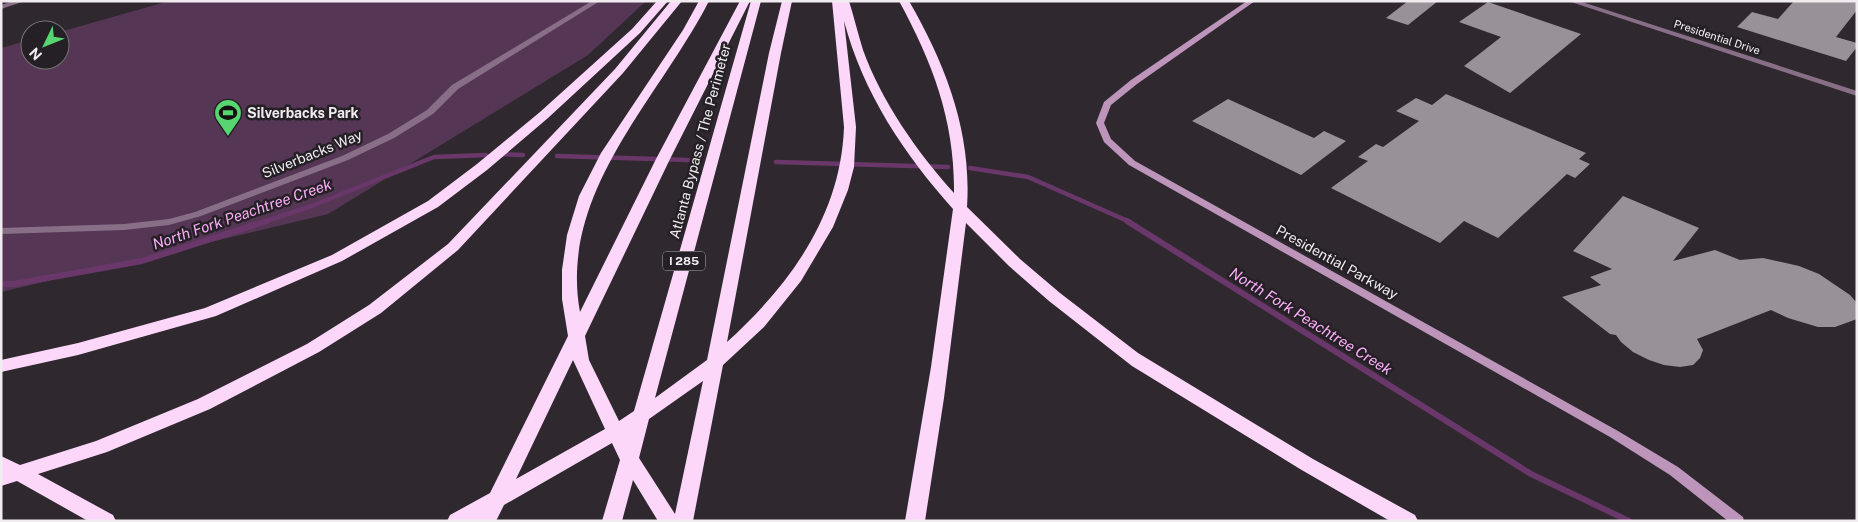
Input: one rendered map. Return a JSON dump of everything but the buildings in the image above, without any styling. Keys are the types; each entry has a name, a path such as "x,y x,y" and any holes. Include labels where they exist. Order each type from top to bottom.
{"highway":[{"path":"1,366 78,349 210,312 336,258 433,204 482,167 552,109 636,31 663,1"},
{"path":"1,478 101,447 204,404 313,348 375,309 453,247 619,71 677,1"},
{"path":"669,521 626,454 581,360 570,299 570,270 574,235 586,196 608,153 688,30 704,1"},
{"path":"486,521 665,156 745,1"},
{"name":"Atlanta Bypass / The Perimeter","path":"612,521 756,1"},
{"path":"683,521 775,53 787,1"},
{"path":"457,521 628,423 676,391 727,351 769,311 788,287 819,241 836,206 848,163 850,134 837,1"},
{"path":"844,1 854,44 871,84 891,120 950,197 1007,257 1047,293 1144,366 1349,489 1408,521"},
{"path":"904,1 923,35 942,78 950,107 961,189 946,322 915,521"},
{"path":"689,521 704,418"},
{"path":"1,463 106,521"}],"street":[{"path":"1,7 22,1"},
{"name":"Silverbacks Way","path":"1,231 124,227 169,222 198,214 345,158 391,136 430,112 455,87 597,1"},
{"name":"Presidential Parkway","path":"1252,1 1134,82 1107,104 1100,124 1107,140 1132,163 1614,434 1674,471 1738,521"},
{"name":"Presidential Drive","path":"1571,1 1857,94"}],"shaded area":[{"name":"Silverbacks Park","path":"169,1 646,1 588,55 328,214 1,292 1,48 20,43 20,70 70,70 70,29"}],"waterway":[{"name":"North Fork Peachtree Creek","path":"498,154 523,155"},
{"name":"North Fork Peachtree Creek","path":"263,222 309,207 434,157 486,155"},
{"name":"North Fork Peachtree Creek","path":"557,156 688,160"},
{"name":"North Fork Peachtree Creek","path":"776,162 948,167"},
{"name":"North Fork Peachtree Creek","path":"970,168 1028,177 1130,222"},
{"name":"North Fork Peachtree Creek","path":"1,284 14,284 142,261 267,221"},
{"name":"North Fork Peachtree Creek","path":"1127,221 1531,474 1629,521"}],"place":[{"name":"Silverbacks Park","path":"228,137"}]}
